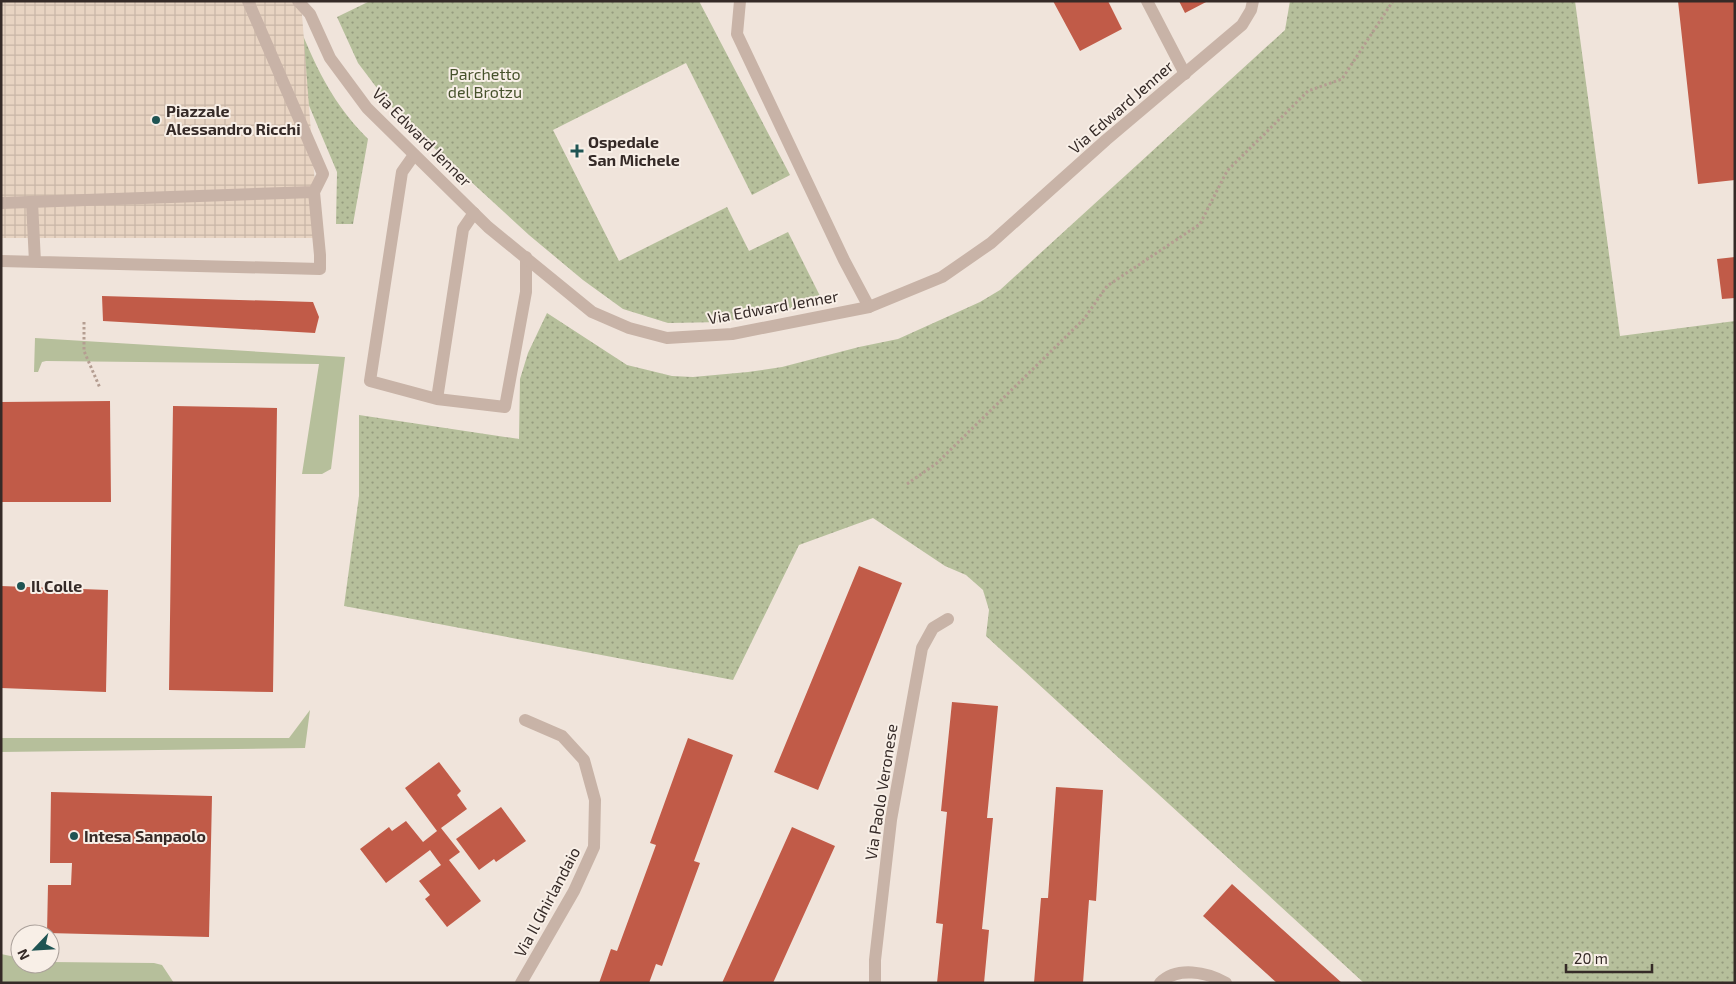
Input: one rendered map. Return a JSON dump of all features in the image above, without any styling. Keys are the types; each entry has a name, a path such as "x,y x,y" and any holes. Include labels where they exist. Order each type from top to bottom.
{"street":[{"path":"1,261 320,269 314,192 323,174 248,1"},
{"name":"Via Edward Jenner","path":"298,1 310,14 330,58 367,108 474,213 592,312 629,328 667,338 732,334 869,307 942,277 991,243 1106,140 1242,25 1251,10 1253,1"},
{"path":"740,1 737,34 844,260 869,307"},
{"path":"1147,1 1185,74"},
{"path":"414,155 402,172 370,381 437,399 505,407 526,292 526,257"},
{"path":"1,203 314,192"},
{"path":"32,202 34,262"},
{"path":"437,399 463,229 474,213"},
{"name":"Via Paolo Veronese","path":"875,983 891,820 922,648 933,628 948,619"},
{"name":"Via Il Ghirlandaio","path":"521,983 574,891 594,847 596,800 584,760 562,736 524,720"},
{"path":"1160,983 1165,977 1192,971 1226,983"}],"path":[{"path":"907,484 937,463 1084,319 1107,286 1200,224 1227,171 1308,91 1342,79 1393,1"},
{"path":"84,322 84,351 100,388"}],"green space":[{"path":"265,1 289,1 330,91 353,123 368,139 353,224 336,224 337,172"},
{"name":"Parchetto del Brotzu","path":"370,1 699,1 790,175 752,195 686,63 553,130 619,261 727,207 749,251 788,232 821,298 801,306 723,322 668,323 623,309 583,280 529,235 407,123 389,104 358,63 337,17"},
{"path":"1290,1 1575,1 1620,336 1735,321 1735,983 1364,983 986,636 989,610 983,590 966,575 945,566 873,518 799,545 733,680 344,606 359,496 359,415 519,439 520,379 528,353 547,313 627,365 672,376 693,377 782,367 898,339 980,302 1000,290 1285,30"},
{"path":"35,338 345,357 331,469 322,474 302,474 319,364 46,361 42,362 38,372 34,372"},
{"path":"310,710 305,748 1,752 1,738 289,738"},
{"path":"1,954 10,956 10,974 60,974 60,962 154,963 162,965 174,983 1,983"}],"shaded area":[{"name":"Piazzale Alessandro Ricchi","path":"1,1 301,1 319,238 1,238"}],"building":[{"path":"1053,1 1108,1 1122,29 1080,51"},
{"path":"1179,1 1208,1 1185,13"},
{"path":"1678,1 1735,1 1735,180 1698,184"},
{"path":"1735,257 1735,298 1722,299 1717,259"},
{"path":"102,296 313,302 319,317 315,333 103,321"},
{"path":"110,401 111,502 1,502 1,402"},
{"path":"173,406 277,408 273,692 169,690"},
{"path":"859,566 902,583 818,790 774,772"},
{"path":"1,586 108,590 106,692 1,688"},
{"path":"952,702 998,706 987,818 993,818 982,929 989,930 984,983 937,983 943,924 936,923 947,812 941,811"},
{"path":"688,738 733,755 694,861 700,863 662,966 656,964 649,983 599,983 611,949 617,951 656,845 650,843"},
{"path":"439,762 461,791 457,795 467,809 441,828 460,852 449,860 481,901 447,927 425,899 430,895 419,881 441,865 430,850 386,883 360,849 389,827 392,831 406,821 423,842 437,831 405,788"},
{"path":"1056,787 1103,790 1096,901 1089,900 1083,983 1034,983 1041,898 1048,898"},
{"path":"51,792 212,796 209,937 60,933 60,924 47,924 48,885 71,885 72,863 50,863"},
{"path":"501,807 526,841 496,862 494,859 479,870 456,839"},
{"path":"792,827 835,846 773,983 722,983"},
{"path":"1232,884 1342,983 1277,983 1203,916"}],"place":[{"name":"Piazzale Alessandro Ricchi","path":"156,120"},
{"name":"Ospedale San Michele","path":"577,151"},
{"name":"Il Colle","path":"21,586"},
{"name":"Intesa Sanpaolo","path":"74,836"}]}
